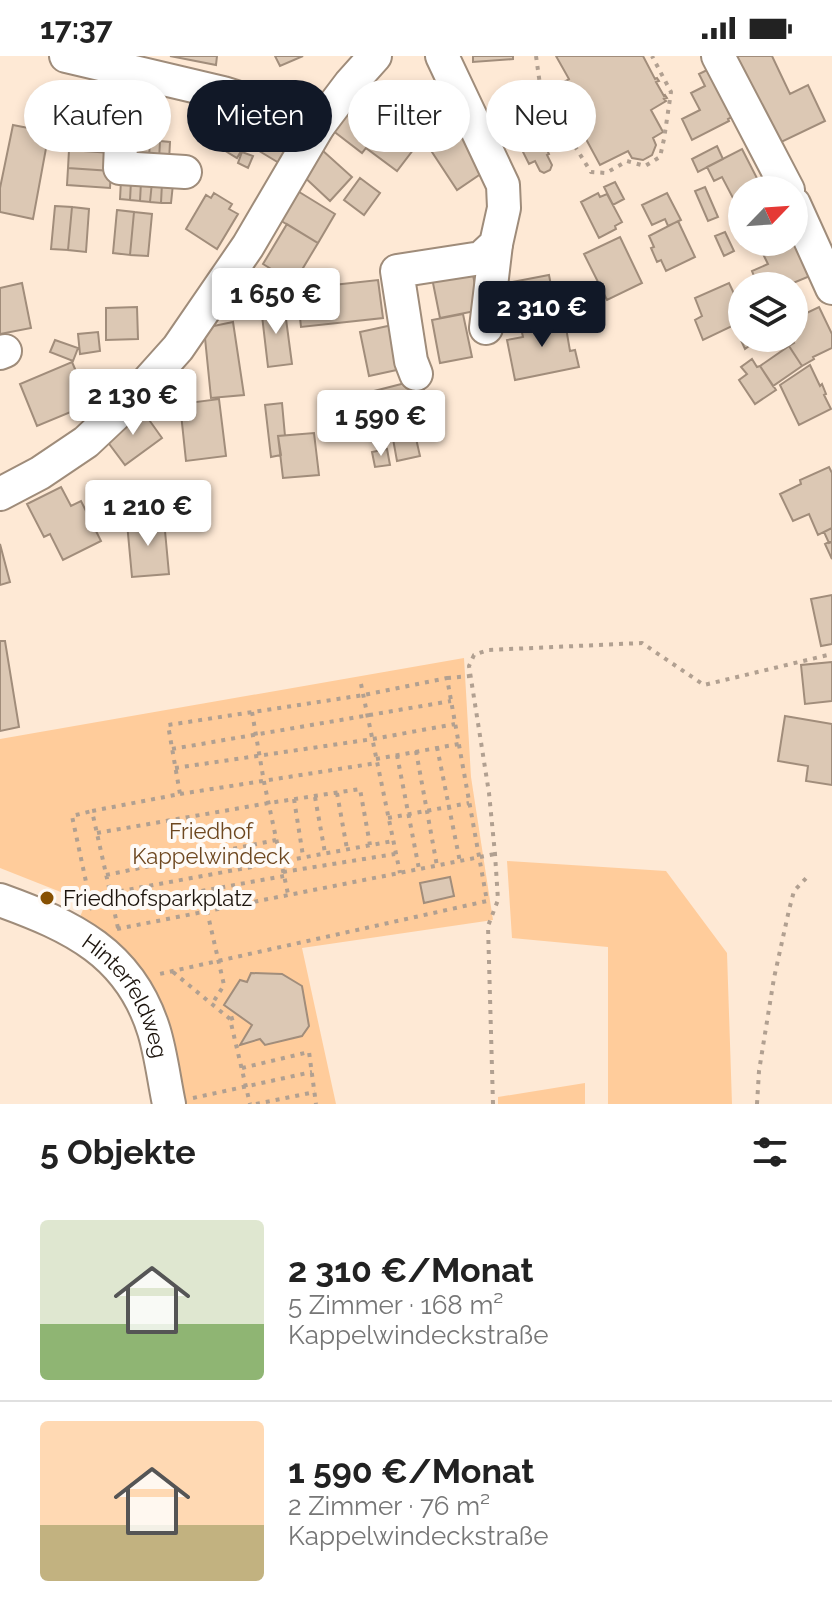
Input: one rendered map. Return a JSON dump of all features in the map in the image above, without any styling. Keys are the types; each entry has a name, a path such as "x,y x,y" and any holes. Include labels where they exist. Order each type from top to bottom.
{"street":[{"path":"66,56 187,85"},
{"path":"332,108 375,56"},
{"path":"442,56 503,185 504,208 496,244 486,328"},
{"path":"718,56 781,176"},
{"path":"124,71 120,168 185,172"},
{"path":"0,494 40,473 86,442 135,396 178,348 248,246 303,152"},
{"path":"808,235 832,288"},
{"path":"416,374 411,361 397,271 481,258 496,244"},
{"name":"Hinterfeldweg","path":"0,900 64,926 87,926 104,951 131,979 147,1009 174,1102"}],"path":[{"path":"536,56 541,92 591,172 606,173 627,161 645,166 660,157 671,92 652,56"},
{"path":"493,1104 488,926 498,900 489,793 469,666 474,655 488,650 642,643 704,685 832,654"},
{"path":"180,794 168,725 470,676"},
{"path":"131,979 487,901 447,678"},
{"path":"361,684 400,873"},
{"path":"172,749 451,701"},
{"path":"252,712 288,895"},
{"path":"175,768 455,724"},
{"path":"459,744 72,816 87,926 118,928 495,854"},
{"path":"437,747 460,862"},
{"path":"416,751 437,866"},
{"path":"397,755 419,869"},
{"path":"97,833 360,789 370,845"},
{"path":"337,793 347,849"},
{"path":"315,797 325,853"},
{"path":"294,799 303,857"},
{"path":"388,818 469,803"},
{"path":"92,811 118,928"},
{"path":"106,875 276,840"},
{"path":"110,893 393,841"},
{"path":"113,907 396,853"},
{"path":"757,1104 771,994 789,910 794,891 810,874"},
{"path":"207,911 224,985 212,1004"},
{"path":"172,971 230,1019 253,1104 315,1092"},
{"path":"230,1019 239,1016"},
{"path":"242,1068 309,1052 316,1104"},
{"path":"174,1102 312,1072"}],"green space":[{"name":"Friedhof Kappelwindeck","path":"464,658 471,777 493,920 302,948 336,1104 175,1104 154,1010 78,922 86,902 0,868 0,739"},
{"path":"507,861 666,871 727,953 732,1104 608,1104 608,947 512,938"},
{"path":"585,1083 585,1104 498,1104 498,1097"}],"shaded area":[{"path":"363,396 370,426 354,429 348,400"}],"building":[{"path":"170,56 217,56 216,65"},
{"path":"275,56 303,56 280,66"},
{"path":"473,56 513,56 513,59 473,62"},
{"path":"556,56 643,56 667,98 651,110 663,132 653,138 656,145 652,155 643,160 632,158 628,151 600,165 593,152 596,152 596,80 569,79"},
{"path":"734,56 772,56 790,94 808,85 825,121 775,145"},
{"path":"719,64 743,112 692,140 682,119 700,110 691,93 705,86 699,74"},
{"path":"348,100 348,142 332,130"},
{"path":"13,125 24,127 24,152 45,152 33,219 0,212 0,188"},
{"path":"470,142 488,169 457,190 432,152 470,152"},
{"path":"717,146 723,159 698,172 692,159"},
{"path":"742,149 756,176 728,176 728,188 722,177 714,181 707,167"},
{"path":"69,152 112,153 111,171 68,168"},
{"path":"139,152 149,152 149,159 139,159"},
{"path":"149,152 159,152 159,160 149,159"},
{"path":"159,152 169,152 169,161 159,160"},
{"path":"227,152 241,152 237,158"},
{"path":"242,152 253,156 248,168 238,163"},
{"path":"261,152 293,152 284,166"},
{"path":"320,152 324,152 352,177 330,201 300,173"},
{"path":"371,152 412,152 397,171"},
{"path":"523,152 548,152 552,165 544,173 535,161 529,164"},
{"path":"68,168 111,171 110,188 67,185"},
{"path":"360,178 380,193 364,215 344,200"},
{"path":"121,180 131,181 130,200 120,199"},
{"path":"131,181 141,182 140,201 130,200"},
{"path":"141,182 152,182 150,202 140,201"},
{"path":"152,182 162,183 161,203 150,202"},
{"path":"615,182 624,199 613,205 604,187"},
{"path":"162,183 173,184 171,203 161,203"},
{"path":"705,187 718,217 708,221 695,191"},
{"path":"296,190 335,214 318,243 278,219"},
{"path":"214,193 232,204 229,209 238,214 217,249 186,229 206,195 211,198"},
{"path":"598,193 600,197 607,194 622,222 599,238 581,202"},
{"path":"667,193 681,220 668,226 665,219 652,225 642,205"},
{"path":"55,206 72,207 68,250 51,249"},
{"path":"72,207 89,209 86,252 68,250"},
{"path":"117,210 134,212 130,255 113,253"},
{"path":"134,212 152,214 148,256 130,255"},
{"path":"678,221 695,257 666,271 661,260 657,262 649,236"},
{"path":"287,224 318,243 294,283 263,264"},
{"path":"725,232 728,254 724,256 715,236"},
{"path":"620,237 642,283 607,300 584,254"},
{"path":"764,256 801,256 810,276 808,272 752,272 768,264"},
{"path":"472,270 480,310 440,318 432,278"},
{"path":"549,275 557,317 520,324 512,282"},
{"path":"378,280 383,318 301,327 297,289"},
{"path":"22,283 31,328 0,334 0,288"},
{"path":"728,283 728,328 703,340 695,320 702,316 695,298"},
{"path":"284,304 292,364 268,367 261,307"},
{"path":"137,307 138,339 106,340 106,308"},
{"path":"819,307 832,334 832,348 802,366 793,352 808,352 808,312"},
{"path":"463,314 472,357 440,363 432,320"},
{"path":"564,316 570,351 575,350 579,367 515,380 507,340 523,337 520,324"},
{"path":"233,322 244,395 211,398 204,328"},
{"path":"397,324 406,368 369,376 360,332"},
{"path":"98,332 100,351 80,354 78,334"},
{"path":"55,340 78,348 73,361 50,352"},
{"path":"780,352 793,352 802,366 773,386 760,366"},
{"path":"752,359 776,390 755,404 739,380 747,374 741,367"},
{"path":"72,362 90,404 37,426 20,384"},
{"path":"810,365 820,386 822,384 831,409 799,425 780,385"},
{"path":"421,379 433,425 386,436 374,391"},
{"path":"219,399 226,456 186,461 180,404"},
{"path":"282,403 285,436 278,436 281,455 271,457 265,405"},
{"path":"142,410 162,438 125,465 104,437"},
{"path":"314,433 319,475 283,478 278,436"},
{"path":"415,434 420,456 397,461 393,439"},
{"path":"387,449 390,465 375,467 372,452"},
{"path":"829,467 832,473 832,528 818,535 809,514 793,521 780,494 801,484 800,480"},
{"path":"61,487 71,506 81,501 101,541 63,560 50,534 44,537 27,504"},
{"path":"164,520 169,574 132,577 127,523"},
{"path":"832,528 832,542 829,543 824,532"},
{"path":"832,542 832,559 825,544"},
{"path":"0,544 10,582 0,585"},
{"path":"832,595 832,644 821,646 811,599"},
{"path":"0,641 5,641 19,727 0,731"},
{"path":"832,662 832,701 805,704 801,665"},
{"path":"785,716 832,724 832,785 806,781 808,766 778,761"},
{"path":"450,877 454,896 424,903 420,883"},
{"path":"251,973 282,974 302,986 309,1026 302,1036 265,1045 260,1039 240,1045 252,1025 224,1005 240,980 247,982"}],"place":[{"name":"Friedhofsparkplatz","path":"47,898"}]}
